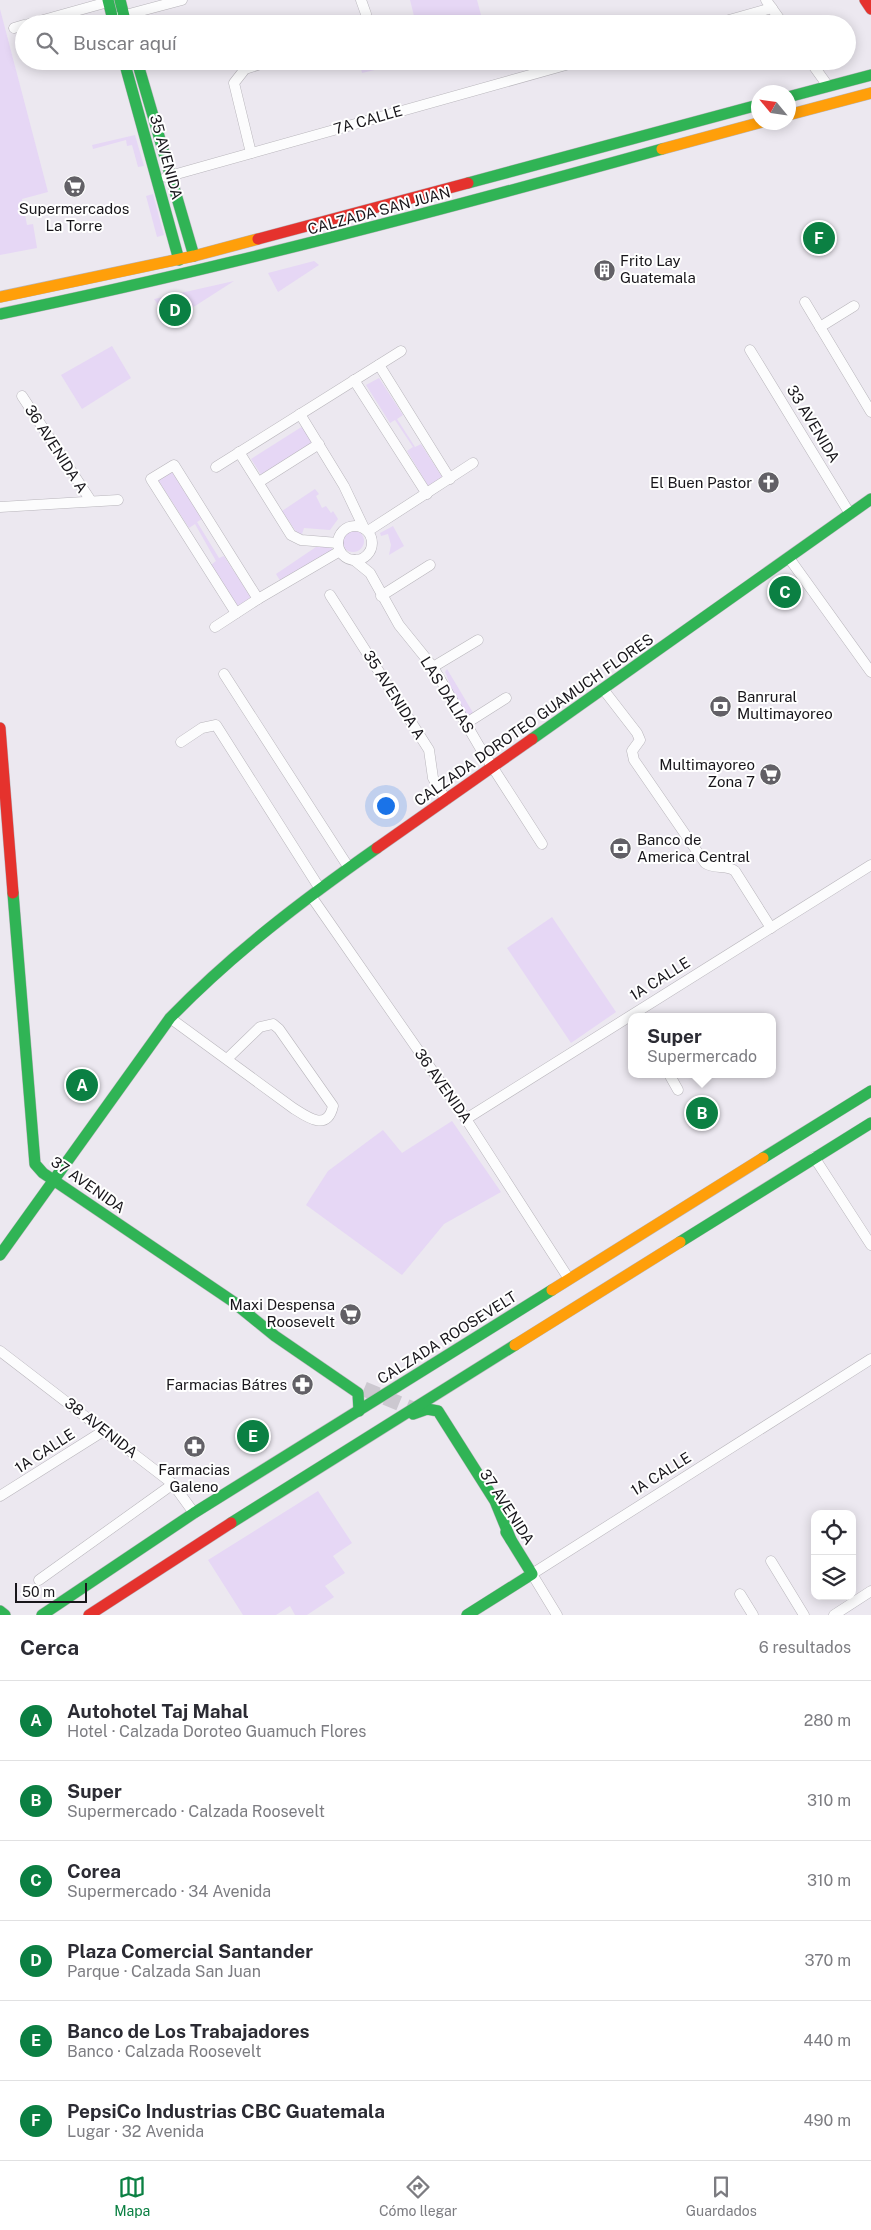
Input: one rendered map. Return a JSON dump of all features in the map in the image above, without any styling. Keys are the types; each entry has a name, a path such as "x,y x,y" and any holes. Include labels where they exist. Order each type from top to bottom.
{"main road":[{"path":"866,0 871,8"},
{"path":"112,1 117,15"},
{"name":"35 AVENIDA","path":"126,70 179,260"},
{"name":"35 AVENIDA","path":"140,70 194,256"},
{"path":"796,94 871,75"},
{"path":"796,113 871,93"},
{"name":"CALZADA SAN JUAN","path":"0,297 179,260 751,107"},
{"name":"CALZADA SAN JUAN","path":"0,314 135,286 315,243 751,125"},
{"name":"CALZADA DOROTEO GUAMUCH FLORES","path":"0,1255 170,1018 193,993 242,949 349,868 871,499"},
{"name":"37 AVENIDA","path":"0,728 35,1164 38,1169 238,1306 364,1389"},
{"name":"CALZADA ROOSEVELT","path":"42,1615 194,1513 871,1091"},
{"path":"814,1158 810,1143 815,1135 834,1123 844,1108"},
{"path":"89,1615 203,1540 871,1123"},
{"path":"569,1279 605,1289"},
{"path":"238,1306 275,1336 358,1393 359,1411"},
{"path":"400,1418 427,1409 438,1411 495,1501 511,1540"},
{"name":"37 AVENIDA","path":"431,1417 532,1574"},
{"name":"1A CALLE","path":"467,1615 532,1574"},
{"path":"0,1611 5,1615"}],"street":[{"path":"137,15 182,0"},
{"path":"361,0 366,15"},
{"path":"61,15 112,1"},
{"path":"739,15 769,4 777,15"},
{"path":"243,70 234,83 251,153"},
{"name":"7A CALLE","path":"156,180 548,70"},
{"path":"816,70 828,86"},
{"path":"804,302 871,412"},
{"path":"820,327 854,306"},
{"name":"33 AVENIDA","path":"750,350 850,514"},
{"path":"216,467 401,351"},
{"path":"379,365 450,480"},
{"path":"354,380 427,494"},
{"name":"36 AVENIDA A","path":"22,396 86,502"},
{"path":"239,452 292,535 300,540 339,547 346,557 354,560 364,557 371,548 372,543 366,529 344,486 300,414"},
{"path":"259,482 319,444"},
{"path":"215,627 339,547 344,529 354,525 366,529 450,480 473,463"},
{"path":"236,613 151,479 174,465 258,599"},
{"path":"0,507 118,500"},
{"name":"LAS DALIAS","path":"370,573 371,548"},
{"path":"789,558 871,672"},
{"name":"LAS DALIAS","path":"354,560 370,573 381,596 399,625 433,667 465,724 494,766 542,844"},
{"path":"381,596 430,565"},
{"name":"35 AVENIDA A","path":"330,595 429,750 433,778 446,800"},
{"path":"433,667 478,640"},
{"path":"224,674 349,868"},
{"path":"603,689 637,733 640,740 632,751 634,760 705,863 710,866 731,868 735,871 772,928"},
{"path":"465,724 506,698"},
{"name":"36 AVENIDA","path":"181,742 202,728 216,725 315,893 569,1279"},
{"name":"1A CALLE","path":"639,1013 871,865"},
{"path":"170,1018 227,1059 308,1117 318,1121 325,1119 331,1113 333,1106 279,1029 273,1024 260,1027 227,1059"},
{"name":"1A CALLE","path":"466,1120 628,1020"},
{"path":"671,1078 678,1090"},
{"path":"814,1158 871,1245"},
{"name":"38 AVENIDA","path":"0,1351 174,1484 194,1513"},
{"name":"1A CALLE","path":"532,1574 871,1359"},
{"name":"1A CALLE","path":"0,1496 105,1430"},
{"path":"39,1580 174,1484"},
{"path":"771,1561 804,1615"},
{"name":"37 AVENIDA","path":"532,1574 558,1615"},
{"path":"834,1615 871,1591"},
{"path":"740,1594 753,1615"}],"shaded area":[{"path":"410,0 477,0 481,15 414,15"},
{"path":"0,9 48,192 22,199 27,225 33,224 37,248 0,255"},
{"path":"361,70 375,70 362,73"},
{"path":"135,135 144,166 138,167 132,145 127,146 126,140 93,149 92,145"},
{"path":"153,194 164,235 157,237 146,196"},
{"path":"314,261 319,265 278,292 268,273"},
{"path":"234,281 170,322 154,299"},
{"path":"112,346 131,378 82,409 61,375"},
{"path":"379,378 403,415 397,419 415,447 421,444 444,480 430,489 407,451 413,447 395,420 390,423 366,385"},
{"path":"303,426 314,443 262,476 251,459"},
{"path":"172,472 202,519 197,522 219,558 224,556 252,599 239,608 211,565 216,561 195,524 189,528 158,480"},
{"path":"315,489 319,494 316,496 322,508 326,506 331,513 333,511 338,519 330,530 304,528 302,534 297,533 282,511"},
{"path":"393,526 404,546 389,555 391,545 388,534 381,536 380,533"},
{"path":"353,530 361,533 364,541 361,549 353,552 345,549 342,541 345,533"},
{"path":"316,547 332,547 332,552 311,562 281,582 276,574"},
{"path":"447,669 475,716 469,715 460,706 445,672"},
{"path":"552,917 616,1012 571,1043 507,948"},
{"path":"452,1121 501,1192 444,1224 402,1275 306,1205 328,1171 383,1130 402,1153"},
{"path":"318,1491 352,1543 333,1556 345,1573 325,1586 334,1597 307,1615 295,1615 290,1606 276,1615 243,1615 208,1560"}],"tunnel":[{"path":"364,1389 418,1411"}],"traffic: fast":[{"path":"108,0 112,15"},
{"path":"120,0 124,15"},
{"path":"126,70 179,260"},
{"path":"140,70 194,256"},
{"path":"796,95 871,75"},
{"path":"468,183 751,107"},
{"path":"0,314 249,258 662,149"},
{"path":"532,739 871,499"},
{"path":"0,1255 170,1018 219,971 269,928 377,848"},
{"path":"13,893 35,1164 43,1173 247,1311"},
{"path":"763,1158 871,1091"},
{"path":"680,1242 871,1123"},
{"path":"42,1615 194,1513 552,1290"},
{"path":"238,1306 275,1336 358,1393 359,1411"},
{"path":"231,1523 515,1345"},
{"path":"413,1414 427,1409 438,1411 495,1501 511,1540"},
{"path":"467,1615 532,1574 506,1532"},
{"path":"0,1611 5,1615"}],"traffic: slow":[{"path":"796,113 871,93"},
{"path":"662,149 751,125"},
{"path":"0,297 194,256 258,239"},
{"path":"552,1290 763,1158"},
{"path":"515,1345 680,1242"}],"traffic: jam":[{"path":"865,0 871,9"},
{"path":"258,239 468,183"},
{"path":"0,728 13,893"},
{"path":"377,848 532,739"},
{"path":"89,1615 231,1523"}],"place":[{"name":"Supermercados La Torre","path":"74,186"},
{"name":"PepsiCo Industrias CBC Guatemala","path":"819,238"},
{"name":"Frito Lay Guatemala","path":"604,270"},
{"name":"Plaza Comercial Santander","path":"175,310"},
{"name":"El Buen Pastor","path":"768,483"},
{"name":"Corea","path":"785,592"},
{"name":"Banrural Multimayoreo","path":"721,706"},
{"name":"Multimayoreo Zona 7","path":"771,774"},
{"name":"Banco de America Central","path":"621,849"},
{"name":"Autohotel Taj Mahal","path":"82,1085"},
{"name":"Super","path":"702,1113"},
{"name":"Maxi Despensa Roosevelt","path":"351,1314"},
{"name":"Farmacias Bátres","path":"303,1385"},
{"name":"Banco de Los Trabajadores","path":"253,1436"},
{"name":"Farmacias Galeno","path":"194,1447"}]}
